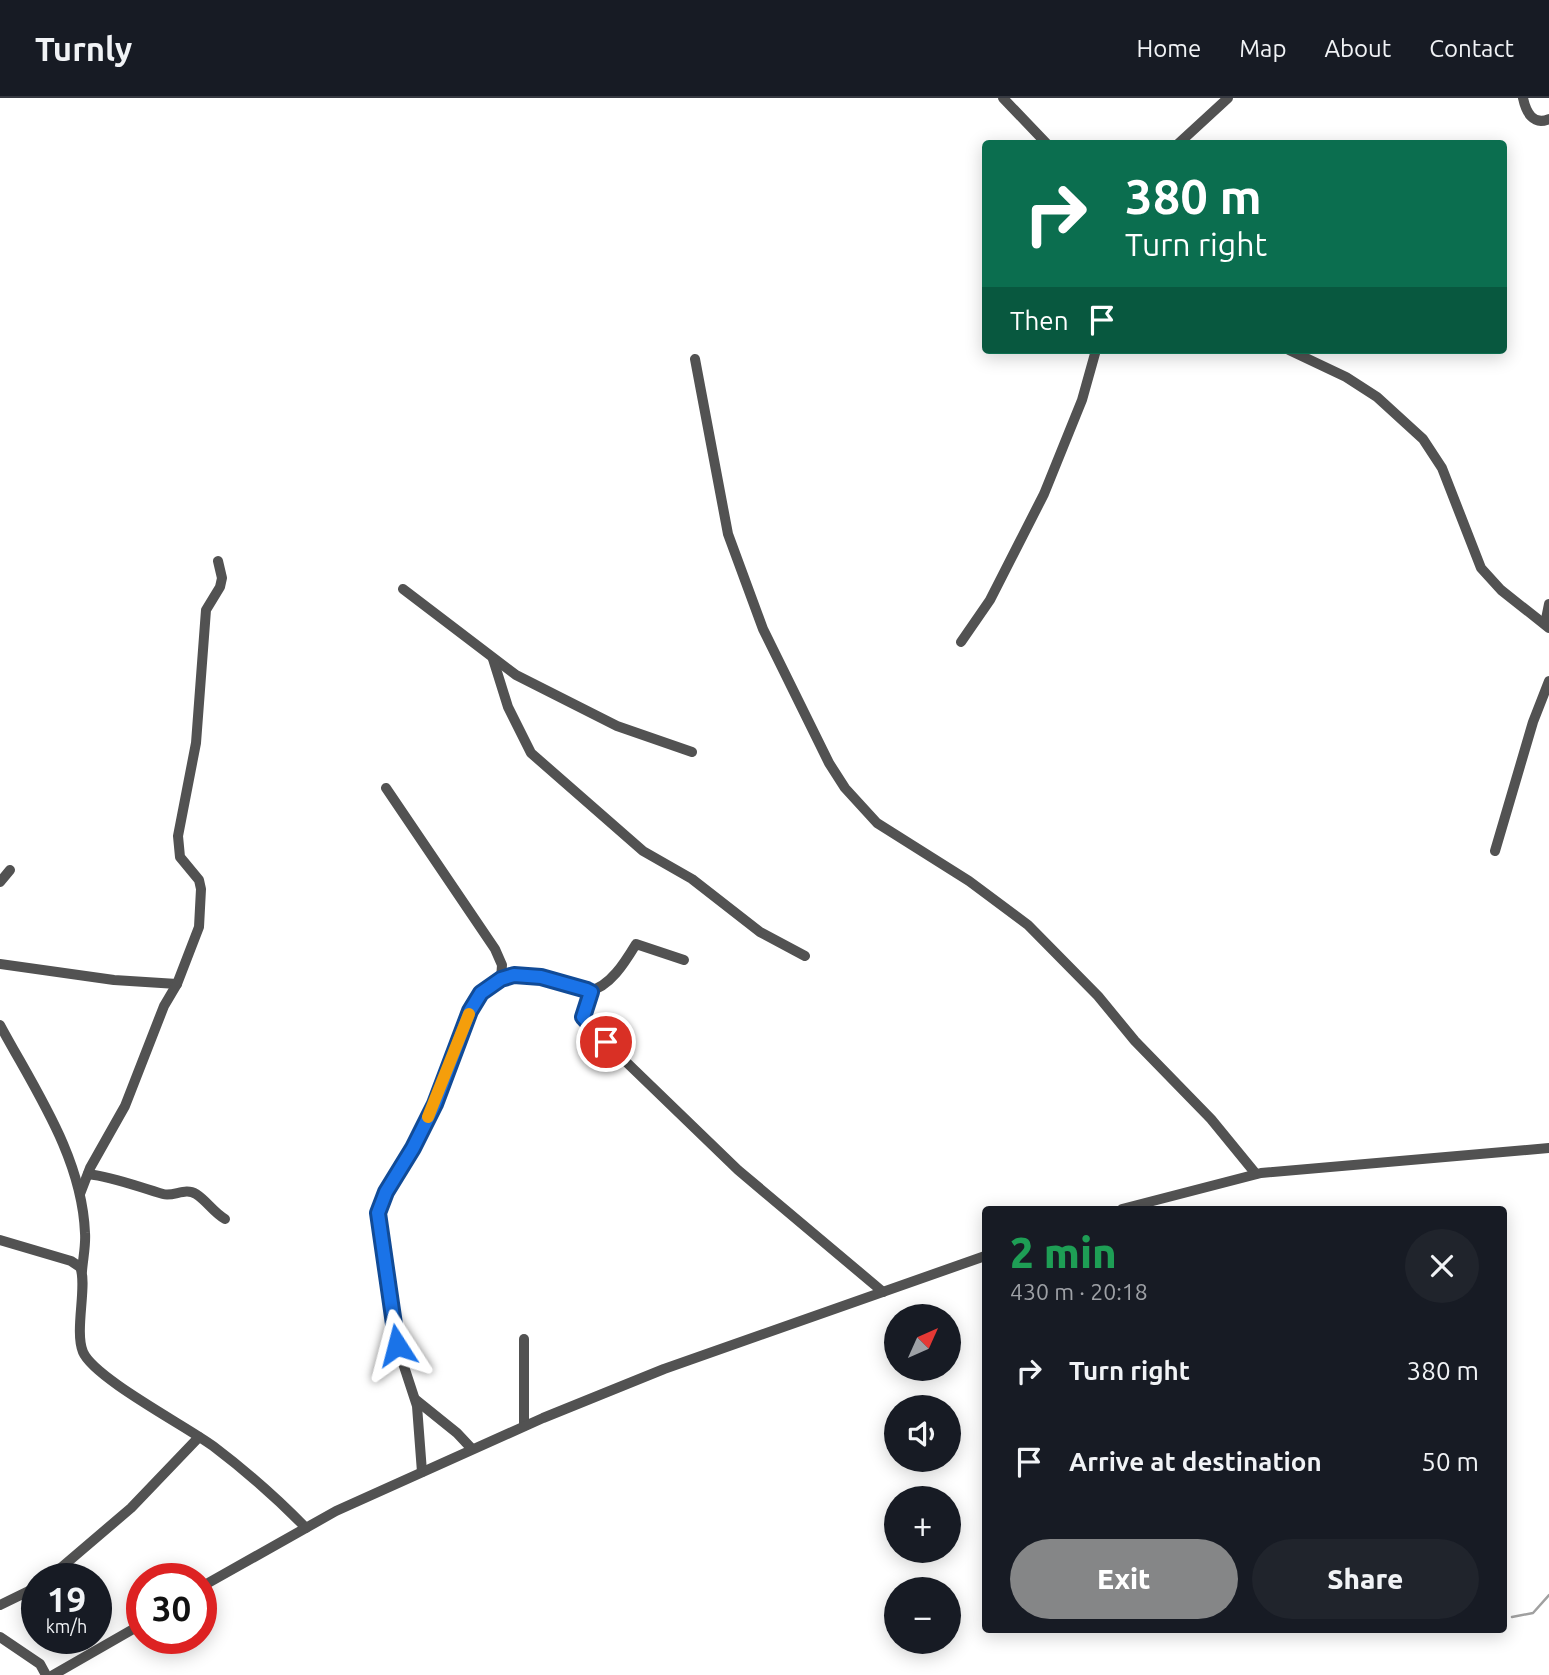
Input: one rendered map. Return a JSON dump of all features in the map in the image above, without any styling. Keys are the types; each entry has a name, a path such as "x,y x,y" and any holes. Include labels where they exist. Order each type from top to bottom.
{"street":[{"path":"1003,98 1042,140"},
{"path":"1182,140 1228,98"},
{"path":"1523,98 1531,117 1547,122"},
{"path":"961,642 990,600 1044,494 1082,400 1095,354"},
{"path":"1297,354 1346,377 1377,397 1414,430 1442,468 1481,568 1491,582 1547,626"},
{"path":"695,359 728,534 763,629 829,763 845,788 877,823 969,881 1028,925 1098,996 1135,1041 1211,1119 1256,1174"},
{"path":"80,1194 125,1106 164,1006 177,984 199,927 199,880 180,857 178,836 196,743 206,610 220,587 222,578 218,561"},
{"path":"403,589 493,659 549,693 617,726 692,751"},
{"path":"1547,626 1549,604"},
{"path":"493,659 508,707 531,753 643,851 692,879 760,932 805,956"},
{"path":"1495,850 1533,722 1549,681"},
{"path":"386,788 495,949 502,965 514,975"},
{"path":"0,882 10,870"},
{"path":"422,1472 416,1400 397,1345 378,1213 386,1192 413,1148 441,1091 476,999 501,979 514,975 541,977 589,991 600,989 626,961 636,944 684,960"},
{"path":"0,964 114,980 177,984"},
{"path":"501,979 502,965"},
{"path":"589,991 590,998 583,1017 591,1028 738,1170 883,1292"},
{"path":"0,1025 54,1123 74,1171 80,1194 85,1235 81,1344 87,1359 107,1377 199,1437 253,1477 306,1528"},
{"path":"1133,1206 1256,1174 1549,1147"},
{"path":"88,1174 103,1175 167,1195 187,1191 194,1193 214,1213 225,1219"},
{"path":"0,1240 71,1261 82,1271"},
{"path":"217,1578 306,1528 524,1426 664,1369 982,1257"},
{"path":"524,1339 524,1426"},
{"path":"416,1400 457,1433 472,1449"},
{"path":"66,1563 131,1508 199,1437"},
{"path":"0,1605 21,1595"},
{"path":"0,1637 53,1675 126,1633"}],"waterway":[{"path":"1512,1617 1533,1613 1549,1595"}],"slow traffic":[{"path":"428,1117 441,1091 469,1014"}],"route":[{"path":"397,1345 378,1213 386,1192 413,1148 441,1091 476,999 493,984 514,975 541,977 587,990 591,992 583,1017 606,1042"}]}
